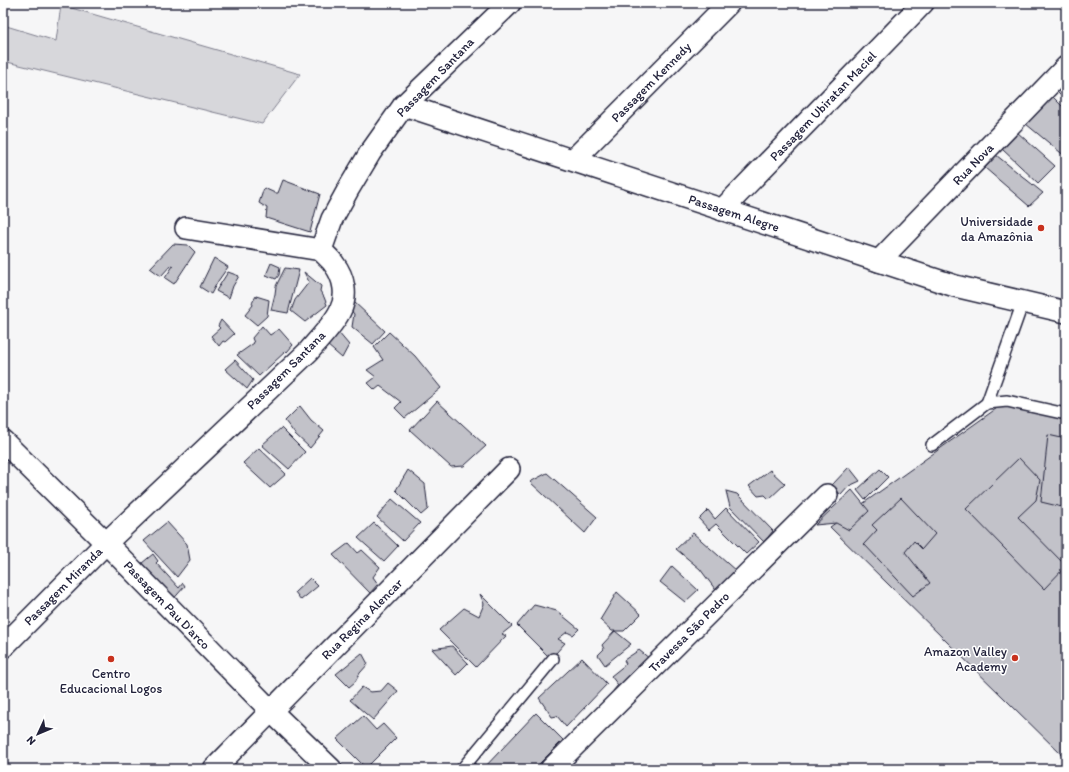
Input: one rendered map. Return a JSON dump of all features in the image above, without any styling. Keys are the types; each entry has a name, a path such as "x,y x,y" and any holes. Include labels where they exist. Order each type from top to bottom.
{"street":[{"name":"Passagem Santana","path":"106,543 309,351 328,328 340,311 344,298 343,279 334,263 321,250 332,219 349,188 370,153 404,105 510,3"},
{"name":"Passagem Kennedy","path":"573,160 729,3"},
{"name":"Passagem Ubiratan Maciel","path":"722,210 924,3"},
{"name":"Rua Nova","path":"879,261 1066,67"},
{"name":"Passagem Alegre","path":"404,105 955,286 1066,312"},
{"path":"186,228 321,250"},
{"name":"Passagem Pau D'arco","path":"3,441 106,543 271,711 322,766"},
{"name":"Rua Regina Alencar","path":"214,769 510,469"},
{"name":"Travessa São Pedro","path":"551,769 827,495"},
{"name":"Passagem Miranda","path":"3,646 106,543"}],"lane":[{"path":"932,445 987,402 1023,302"},
{"path":"987,402 1007,402 1066,414"},
{"path":"462,769 553,659"}],"shaded area":[{"path":"61,5 300,74 262,124 3,61 3,25 56,41"}],"building":[{"path":"1064,81 1066,83 1066,101 1056,91"},
{"path":"1053,97 1066,110 1066,157 1026,124"},
{"path":"1017,132 1055,166 1038,183 1002,149"},
{"path":"996,155 1043,193 1029,206 985,168"},
{"path":"283,180 320,194 310,232 266,218 267,208 259,203 264,188 278,193"},
{"path":"173,244 188,245 195,252 174,284 165,278 173,266 171,265 161,276 150,268"},
{"path":"214,258 228,267 211,294 200,287"},
{"path":"271,263 280,267 279,275 276,279 266,275"},
{"path":"285,268 299,270 288,313 271,310 276,286"},
{"path":"228,272 239,276 233,286 229,298 216,291"},
{"path":"304,272 321,286 320,291 327,305 305,322 291,311 295,300 309,282"},
{"path":"256,296 269,300 267,316 257,325 245,315 253,305 252,303"},
{"path":"353,301 385,331 373,344 352,327 354,314 350,309"},
{"path":"221,320 234,334 225,342 223,341 219,346 211,336 220,328 218,326"},
{"path":"262,326 270,335 279,329 293,345 259,376 237,355 254,343 252,338"},
{"path":"338,332 349,345 342,358 327,345"},
{"path":"389,332 415,356 441,388 405,418 395,408 401,402 380,386 375,390 368,383 376,377 367,370 383,360 374,347"},
{"path":"235,360 253,380 247,389 225,369"},
{"path":"437,401 486,446 464,466 451,467 410,430"},
{"name":"Amazon Valley Academy","path":"1007,401 1066,413 1066,759 830,527"},
{"path":"300,406 311,420 324,431 310,448 295,434 285,421"},
{"path":"281,428 305,452 289,469 262,445"},
{"path":"1048,435 1066,439 1066,508 1041,502"},
{"path":"259,448 286,474 270,488 243,463"},
{"path":"1019,458 1040,480 1036,500 1018,517 1066,566 1044,589 966,509"},
{"path":"849,467 860,481 849,486 841,495 832,485"},
{"path":"880,469 888,477 865,500 857,490"},
{"path":"408,470 425,484 428,509 421,515 396,490"},
{"path":"770,470 785,484 769,499 765,495 758,496 749,486"},
{"path":"547,473 597,517 585,533 530,482"},
{"path":"852,490 869,511 849,530 836,523 815,525"},
{"path":"726,491 737,494 773,531 764,542 730,507"},
{"path":"901,498 935,534 922,549 914,541 905,552 930,583 913,596 864,544 877,530 872,525"},
{"path":"392,499 420,523 403,541 377,517"},
{"path":"726,508 759,542 746,554 716,524 709,530 699,519 708,510 715,519"},
{"path":"167,522 187,544 190,560 177,577 144,541"},
{"path":"374,523 398,546 384,561 358,538"},
{"path":"693,533 736,571 718,593 700,569 676,549"},
{"path":"349,543 358,553 362,550 380,567 373,577 378,584 370,593 333,555"},
{"path":"153,554 158,561 156,563 179,588 183,583 185,586 170,603 136,568"},
{"path":"672,566 698,590 685,602 660,582"},
{"path":"310,578 318,586 301,600 295,592"},
{"path":"617,592 641,614 624,631 612,631 600,620"},
{"path":"480,594 512,626 502,634 506,636 476,667 439,630 464,608 479,616 484,604"},
{"path":"534,605 557,611 579,629 573,635 567,632 558,639 565,643 556,653 548,656 517,625"},
{"path":"615,631 631,644 605,665 598,655 604,649 602,645"},
{"path":"452,646 468,663 456,675 432,649"},
{"path":"639,650 650,659 617,694 613,691 618,685 611,676 626,664 624,660"},
{"path":"362,653 368,664 360,673 355,682 349,687 336,674"},
{"path":"582,658 607,684 566,727 557,716 552,717 539,698"},
{"path":"388,683 398,691 373,720 350,700 362,687 370,692 381,691"},
{"path":"536,713 563,740 534,769 483,769"},
{"path":"363,716 376,730 383,724 396,738 366,768 337,739"}],"place":[{"name":"Universidade da Amazônia","path":"1041,228"},
{"name":"Amazon Valley Academy","path":"1015,658"},
{"name":"Centro Educacional Logos","path":"111,659"}]}
